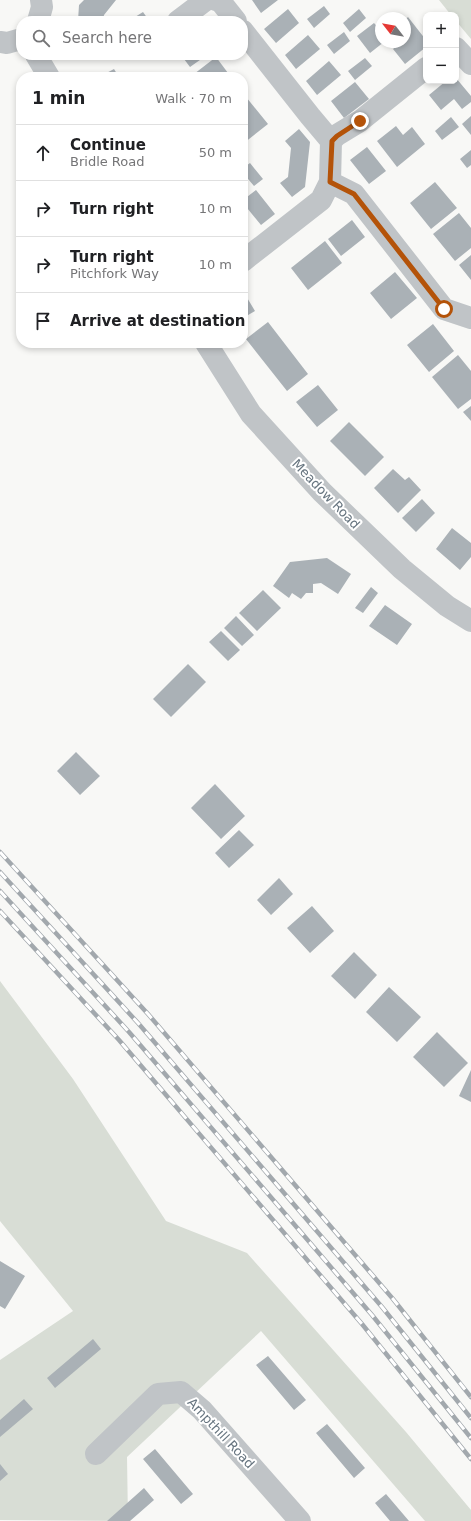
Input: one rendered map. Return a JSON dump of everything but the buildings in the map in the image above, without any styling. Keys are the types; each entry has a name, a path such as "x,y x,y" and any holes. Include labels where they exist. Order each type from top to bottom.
{"street":[{"path":"39,16 42,7 41,0"},
{"path":"187,16 216,0 231,16"},
{"path":"248,37 310,116 332,141"},
{"path":"0,42 7,43 16,40"},
{"path":"459,51 471,64"},
{"path":"39,60 46,72"},
{"path":"248,257 321,200 330,182 332,141 360,121 423,70"},
{"path":"330,182 354,194 444,309 471,318"},
{"name":"Meadow Road","path":"209,348 251,414 322,492 402,569 447,606 471,621"},
{"name":"Ampthill Road","path":"96,1454 158,1394 181,1392 202,1410 300,1521"}],"shaded area":[{"path":"439,0 471,0 471,39 459,25 459,12 449,12"},
{"path":"0,981 73,1079 166,1221 247,1253 406,1432 471,1510 471,1521 425,1521 261,1331 127,1457 128,1521 0,1520 0,1360 73,1311 0,1221"}],"railway":[{"path":"0,852 148,1014 393,1299 471,1397"},
{"path":"0,872 138,1023 382,1307 471,1418"},
{"path":"0,891 129,1032 372,1315 471,1438"},
{"path":"0,911 119,1040 362,1324 471,1459"}],"route":[{"path":"360,121 332,141 330,182 354,194 444,309"}]}
